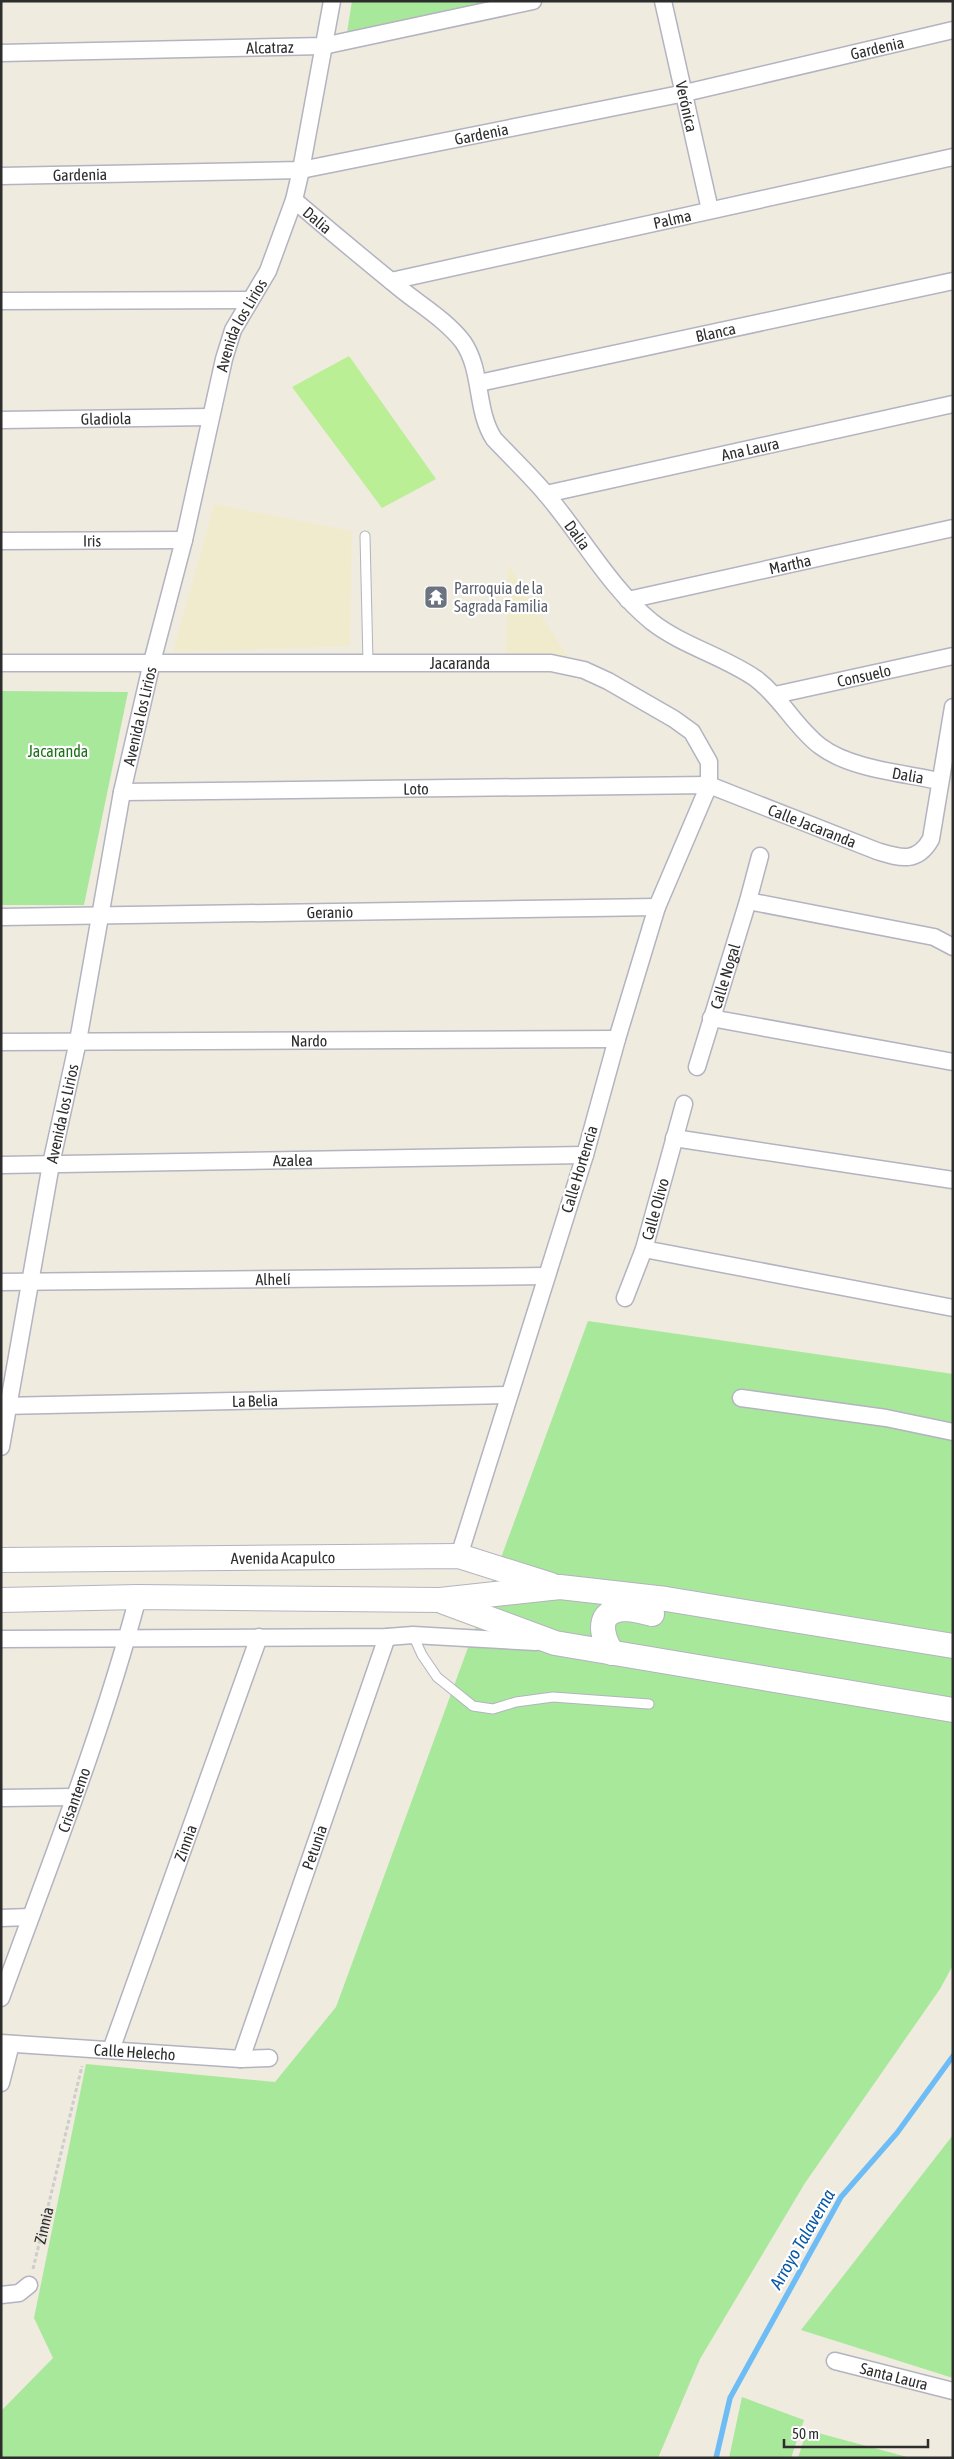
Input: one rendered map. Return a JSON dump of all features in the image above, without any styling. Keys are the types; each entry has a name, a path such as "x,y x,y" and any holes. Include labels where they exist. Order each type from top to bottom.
{"street":[{"name":"Avenida los Lirios","path":"1,1447 5,1406 51,1164 78,1041 98,916 122,792 152,662 184,540 210,417 233,330 268,271 294,200 302,170 332,1"},
{"name":"Alcatraz","path":"1,53 323,46 532,1"},
{"name":"Verónica","path":"664,1 710,210"},
{"name":"Gardenia","path":"1,176 302,170 685,93 953,30"},
{"name":"Palma","path":"391,281 953,157"},
{"name":"Dalia","path":"294,200 442,321 463,342 479,383 487,429 494,439 546,494 628,600 654,623 755,678 775,695 821,747 851,762 939,781"},
{"name":"Blanca","path":"479,383 953,281"},
{"path":"1,301 250,300"},
{"name":"Ana Laura","path":"546,494 953,404"},
{"name":"Gladiola","path":"1,420 210,417"},
{"name":"Martha","path":"628,600 953,528"},
{"name":"Iris","path":"1,541 184,540"},
{"name":"Consuelo","path":"775,695 953,656"},
{"name":"Jacaranda","path":"1,663 368,662 551,664 584,670 608,681 692,732 708,762 710,785"},
{"path":"939,781 953,707"},
{"name":"Calle Jacaranda","path":"710,785 877,851 902,858 916,855 926,847 931,839 939,781"},
{"name":"Loto","path":"122,792 710,785"},
{"name":"Calle Hortencia","path":"459,1556 545,1276 585,1155 617,1039 657,907 710,785"},
{"name":"Calle Nogal","path":"760,856 748,901 711,1018 953,1062"},
{"path":"748,901 934,937 953,947"},
{"name":"Geranio","path":"1,917 657,907"},
{"path":"697,1067 711,1018"},
{"name":"Nardo","path":"1,1042 617,1039"},
{"name":"Calle Olivo","path":"684,1104 644,1249 953,1308"},
{"path":"674,1138 953,1180"},
{"name":"Azalea","path":"1,1164 585,1155"},
{"path":"625,1298 644,1249"},
{"name":"Alhelí","path":"1,1282 545,1276"},
{"name":"La Belia","path":"5,1406 508,1395"},
{"path":"741,1398 886,1418 953,1432"},
{"name":"Avenida Acapulco","path":"1,1560 459,1556 560,1587"},
{"path":"1,1600 138,1597 440,1600 560,1587 666,1599 953,1646"},
{"name":"Crisantemo","path":"1,1998 74,1797 127,1637 138,1597"},
{"path":"440,1600 554,1643"},
{"path":"612,1653 602,1632 603,1623 610,1614 624,1609 682,1618 699,1616 725,1609"},
{"path":"1,1639 387,1637 413,1634 554,1643 953,1710"},
{"name":"Zinnia","path":"111,2050 259,1637"},
{"name":"Petunia","path":"240,2059 387,1637"},
{"path":"1,1798 74,1797"},
{"path":"1,1918 30,1918"},
{"path":"1,2083 6,2043"},
{"name":"Calle Helecho","path":"6,2043 240,2059 269,2058"},
{"path":"1,2295 19,2293 29,2285"},
{"name":"Santa Laura","path":"835,2361 953,2391"}],"lane":[{"path":"365,536 368,662"},
{"path":"413,1634 422,1655 437,1677 473,1706 492,1709 516,1702 553,1697 649,1704"}],"path":[{"name":"Zinnia","path":"29,2285 86,2048"}],"shaded area":[{"path":"214,504 352,531 350,646 173,652"},
{"path":"508,564 572,663 506,660"}],"green space":[{"path":"352,1 502,1 346,39"},
{"path":"349,356 436,479 382,508 292,387"},
{"name":"Jacaranda","path":"1,691 128,692 84,905 1,905"},
{"path":"588,1321 953,1374 953,1965 940,1989 805,2183 700,2359 658,2458 1,2458 1,2411 53,2358 34,2318 86,2064 275,2082 336,2007"},
{"path":"953,2135 953,2378 801,2330"},
{"path":"742,2397 804,2420 791,2458 729,2458"},
{"path":"807,2430 911,2458 798,2458"}],"waterway":[{"name":"Arroyo Talaverna","path":"716,2458 730,2398 841,2197 897,2133 953,2056"}],"place":[{"name":"Parroquia de la Sagrada Familia","path":"436,597"}]}
